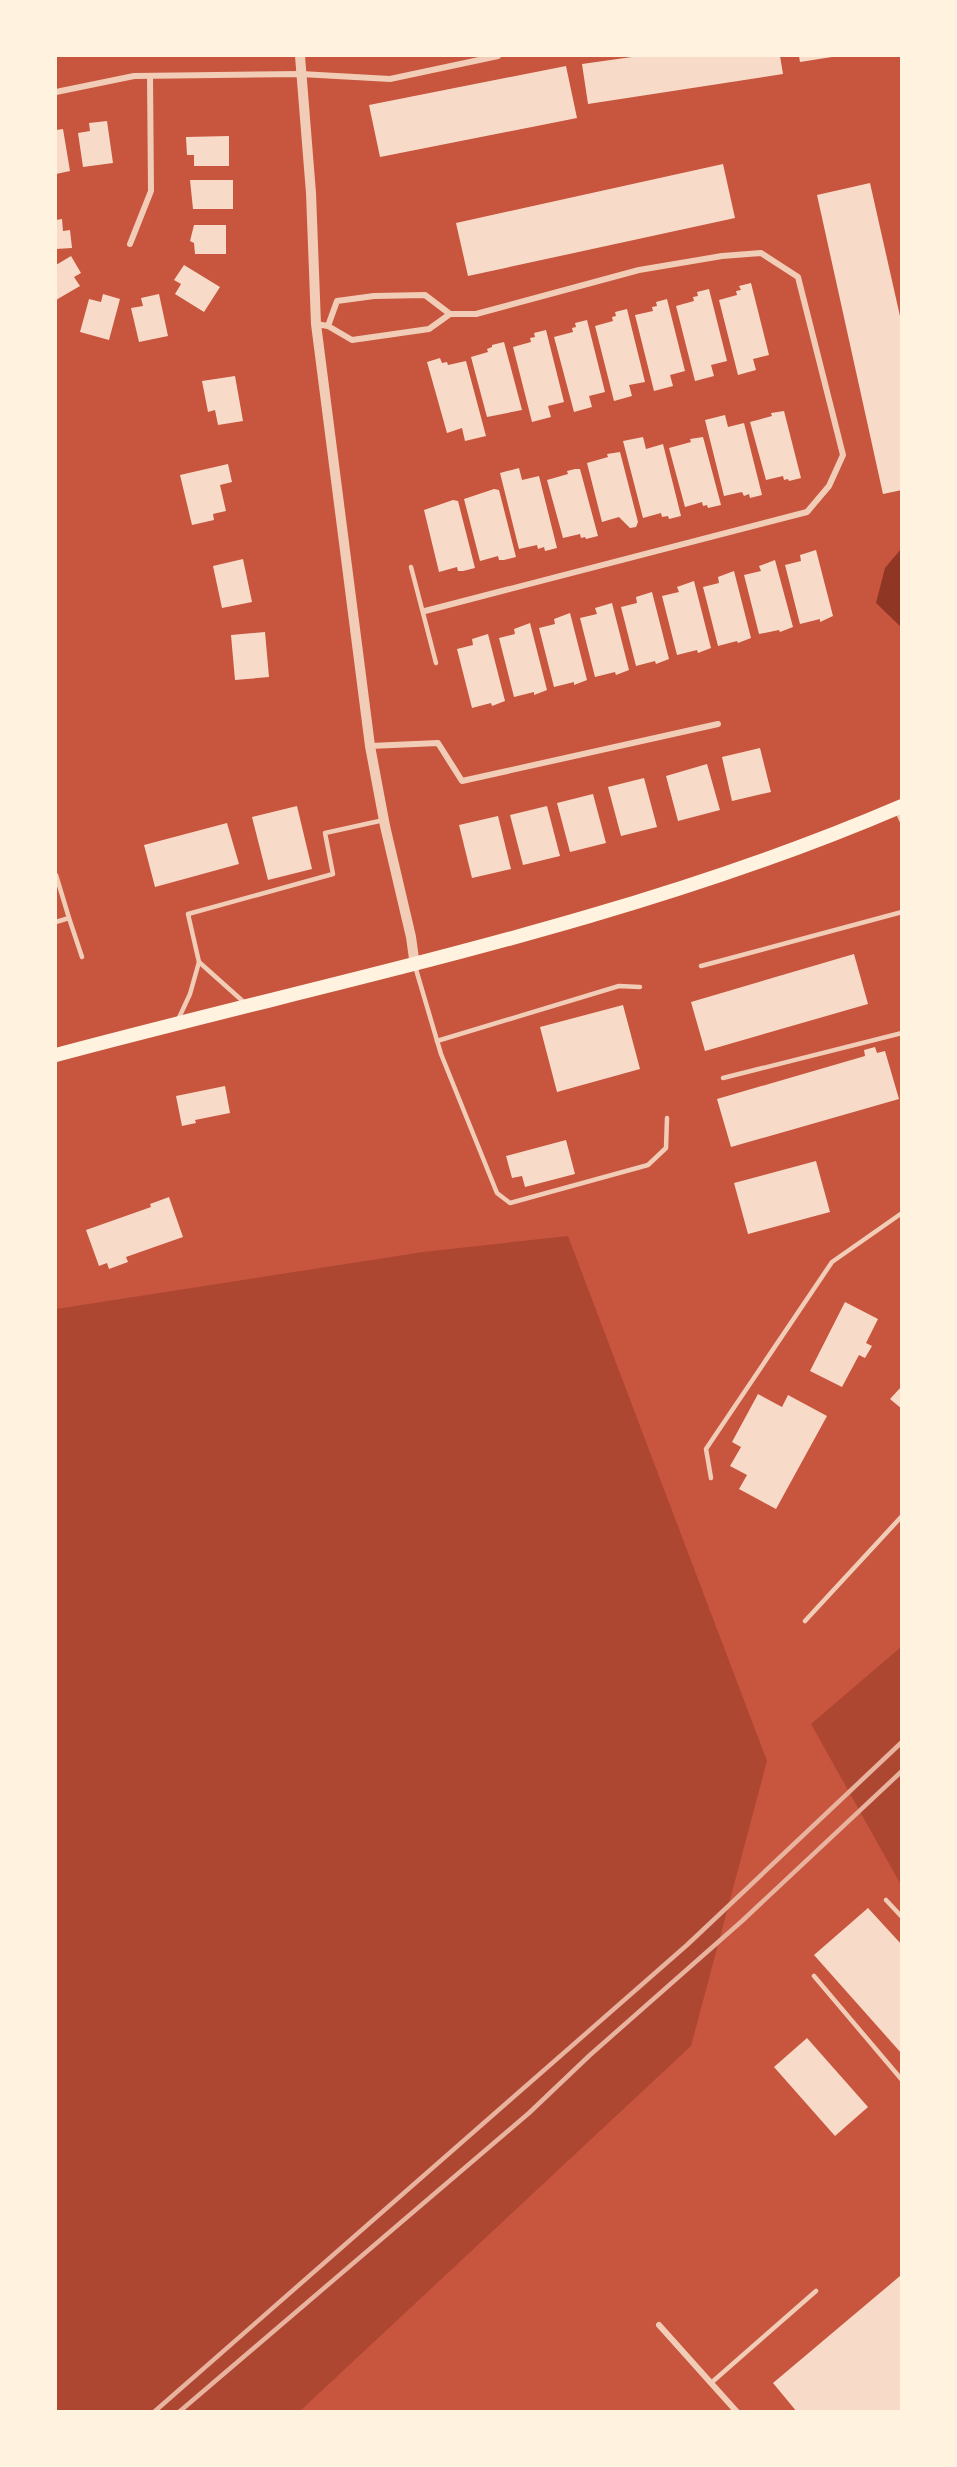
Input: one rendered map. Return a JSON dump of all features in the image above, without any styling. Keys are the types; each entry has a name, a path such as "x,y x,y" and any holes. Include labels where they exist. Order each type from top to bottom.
{"main road":[{"path":"56,1056 248,1005 415,966 649,897 900,812"}],"street":[{"path":"300,56 311,193 316,324 370,746 411,937 415,966"},
{"path":"56,92 134,76 301,74 390,79 498,56"},
{"path":"130,244 151,191 150,76"},
{"path":"316,324 328,326 352,340 429,329 450,314 476,314 639,270 722,256 761,253 798,277 843,455 829,486 807,512 425,611"},
{"path":"328,326 337,301 374,296 425,295 450,314"},
{"path":"370,746 438,743 462,781 717,724"},
{"path":"659,2325 737,2412"}],"lane":[{"path":"411,567 425,611 436,663"},
{"path":"177,1023 190,994 200,962 188,914 333,874 325,833 384,819"},
{"path":"56,875 82,957"},
{"path":"701,966 902,912"},
{"path":"56,922 69,918"},
{"path":"200,962 248,1005"},
{"path":"415,966 437,1041 497,1193 510,1203 648,1165 666,1148 666,1118"},
{"path":"437,1041 619,986 640,987"},
{"path":"723,1078 902,1033"},
{"path":"711,1478 706,1449 832,1262 902,1213"},
{"path":"805,1621 902,1516"},
{"path":"886,1900 902,1917"},
{"path":"814,1976 902,2080"},
{"path":"711,2383 816,2290"}],"shaded area":[{"path":"901,549 901,627 876,603 885,568"},
{"path":"568,1236 767,1761 691,2046 300,2411 56,2411 56,1309 423,1252"},
{"path":"901,1647 901,1885 811,1724"}],"building":[{"path":"639,56 780,56 783,74 588,104 582,64"},
{"path":"799,56 832,56 832,57 800,62"},
{"path":"566,66 577,118 380,157 369,105"},
{"path":"107,121 113,163 83,167 78,133 90,131 89,123"},
{"path":"63,129 70,171 56,174 56,130"},
{"path":"229,136 229,166 194,166 194,155 187,155 186,137"},
{"path":"723,164 735,218 468,276 456,223"},
{"path":"190,180 233,180 233,209 193,209"},
{"path":"870,183 902,325 902,490 883,494 817,195"},
{"path":"62,219 63,231 70,230 72,248 56,249 56,220"},
{"path":"194,225 226,225 226,254 195,254 194,243 190,241"},
{"path":"71,256 81,273 74,277 80,286 56,300 56,265"},
{"path":"184,265 220,287 204,312 175,294 181,284 174,280"},
{"path":"751,283 769,355 753,359 756,370 738,375 719,300 737,295 736,291 741,290 739,286"},
{"path":"709,289 727,361 711,365 714,376 695,381 676,306 694,301 693,297 698,296 697,292"},
{"path":"103,294 120,299 109,340 80,332 89,299 101,302"},
{"path":"159,294 168,336 139,342 131,308 143,306 141,298"},
{"path":"667,299 685,371 670,375 673,386 654,391 635,315 653,311 652,307 657,306 656,302"},
{"path":"627,309 645,382 629,385 632,396 614,401 595,326 613,321 612,317 616,316 615,312"},
{"path":"587,320 605,392 589,396 592,407 574,412 554,337 573,332 572,328 576,327 575,323"},
{"path":"546,330 564,402 548,406 551,417 532,422 513,347 531,342 530,338 535,337 534,333"},
{"path":"504,342 522,410 487,417 471,357 488,352 487,349 492,345"},
{"path":"440,358 442,363 447,362 448,365 466,361 486,436 465,441 462,428 447,433 427,362"},
{"path":"235,376 243,421 218,425 215,410 208,412 202,381"},
{"path":"784,411 801,478 789,481 784,480 783,476 766,480 750,422 772,416 771,413"},
{"path":"725,415 728,427 744,423 762,495 750,498 749,494 744,496 742,492 724,496 705,420"},
{"path":"643,437 646,449 663,444 681,516 669,519 668,516 662,517 661,513 643,518 623,441"},
{"path":"703,437 721,505 708,508 707,505 703,506 702,502 685,507 669,448 691,442 690,439"},
{"path":"620,452 638,522 636,527 630,528 619,517 602,522 587,463 608,457 607,454"},
{"path":"228,464 232,482 220,485 226,511 213,514 214,520 192,525 180,475"},
{"path":"519,468 522,480 539,476 557,548 545,551 544,547 538,549 537,545 519,549 500,473"},
{"path":"580,469 598,536 586,539 581,538 580,534 563,538 547,480 568,474 567,471"},
{"path":"494,489 499,490 516,557 499,560 498,556 480,561 464,499"},
{"path":"453,500 458,501 475,568 458,571 457,567 439,572 424,510"},
{"path":"816,550 833,616 820,622 820,619 800,624 785,565 801,561 800,555"},
{"path":"243,559 252,602 222,608 213,566"},
{"path":"775,560 793,627 780,632 779,630 759,634 744,575 761,571 759,566"},
{"path":"734,571 751,638 718,646 703,587 719,583 718,577"},
{"path":"694,581 711,648 698,653 697,650 677,655 662,596 679,592 677,587"},
{"path":"652,592 669,659 656,664 655,661 636,666 621,607 637,603 636,597"},
{"path":"612,603 629,670 616,675 615,672 595,677 580,618 597,614 595,608"},
{"path":"570,613 587,680 574,685 574,682 554,687 539,628 555,624 554,619"},
{"path":"530,623 547,690 534,695 534,692 514,697 499,638 515,634 514,629"},
{"path":"265,632 269,677 235,680 231,635"},
{"path":"488,634 505,701 492,706 491,703 472,708 457,649 473,645 472,639"},
{"path":"760,748 771,792 732,801 722,757"},
{"path":"707,764 720,810 678,821 666,776"},
{"path":"644,778 657,827 621,836 608,787"},
{"path":"593,794 606,843 570,852 557,803"},
{"path":"297,806 312,869 268,880 252,817"},
{"path":"547,806 560,856 523,865 510,815"},
{"path":"498,816 511,869 472,878 459,825"},
{"path":"227,823 239,864 155,887 144,845"},
{"path":"854,954 868,1004 705,1051 691,1002"},
{"path":"623,1005 640,1069 557,1092 540,1027"},
{"path":"875,1047 877,1053 885,1051 899,1099 731,1147 717,1099 865,1056 864,1050"},
{"path":"225,1086 230,1113 195,1120 196,1123 182,1126 176,1096"},
{"path":"566,1140 575,1174 525,1187 522,1176 512,1178 506,1156"},
{"path":"816,1161 830,1212 748,1234 734,1183"},
{"path":"169,1197 183,1237 126,1257 128,1262 109,1269 107,1263 99,1266 86,1230 151,1207 150,1204"},
{"path":"845,1302 878,1319 866,1343 872,1346 865,1358 859,1355 842,1387 810,1371"},
{"path":"902,1386 902,1409 890,1399"},
{"path":"758,1394 782,1407 788,1395 827,1416 776,1509 739,1489 747,1475 730,1466 741,1447 732,1442"},
{"path":"868,1908 902,1945 902,2054 814,1955"},
{"path":"807,2038 868,2107 835,2136 774,2067"},
{"path":"900,2276 902,2412 797,2412 773,2383"}],"railway":[{"path":"154,2412 687,1945 902,1742"},
{"path":"179,2412 529,2113 590,2055 742,1921 902,1771"}]}
